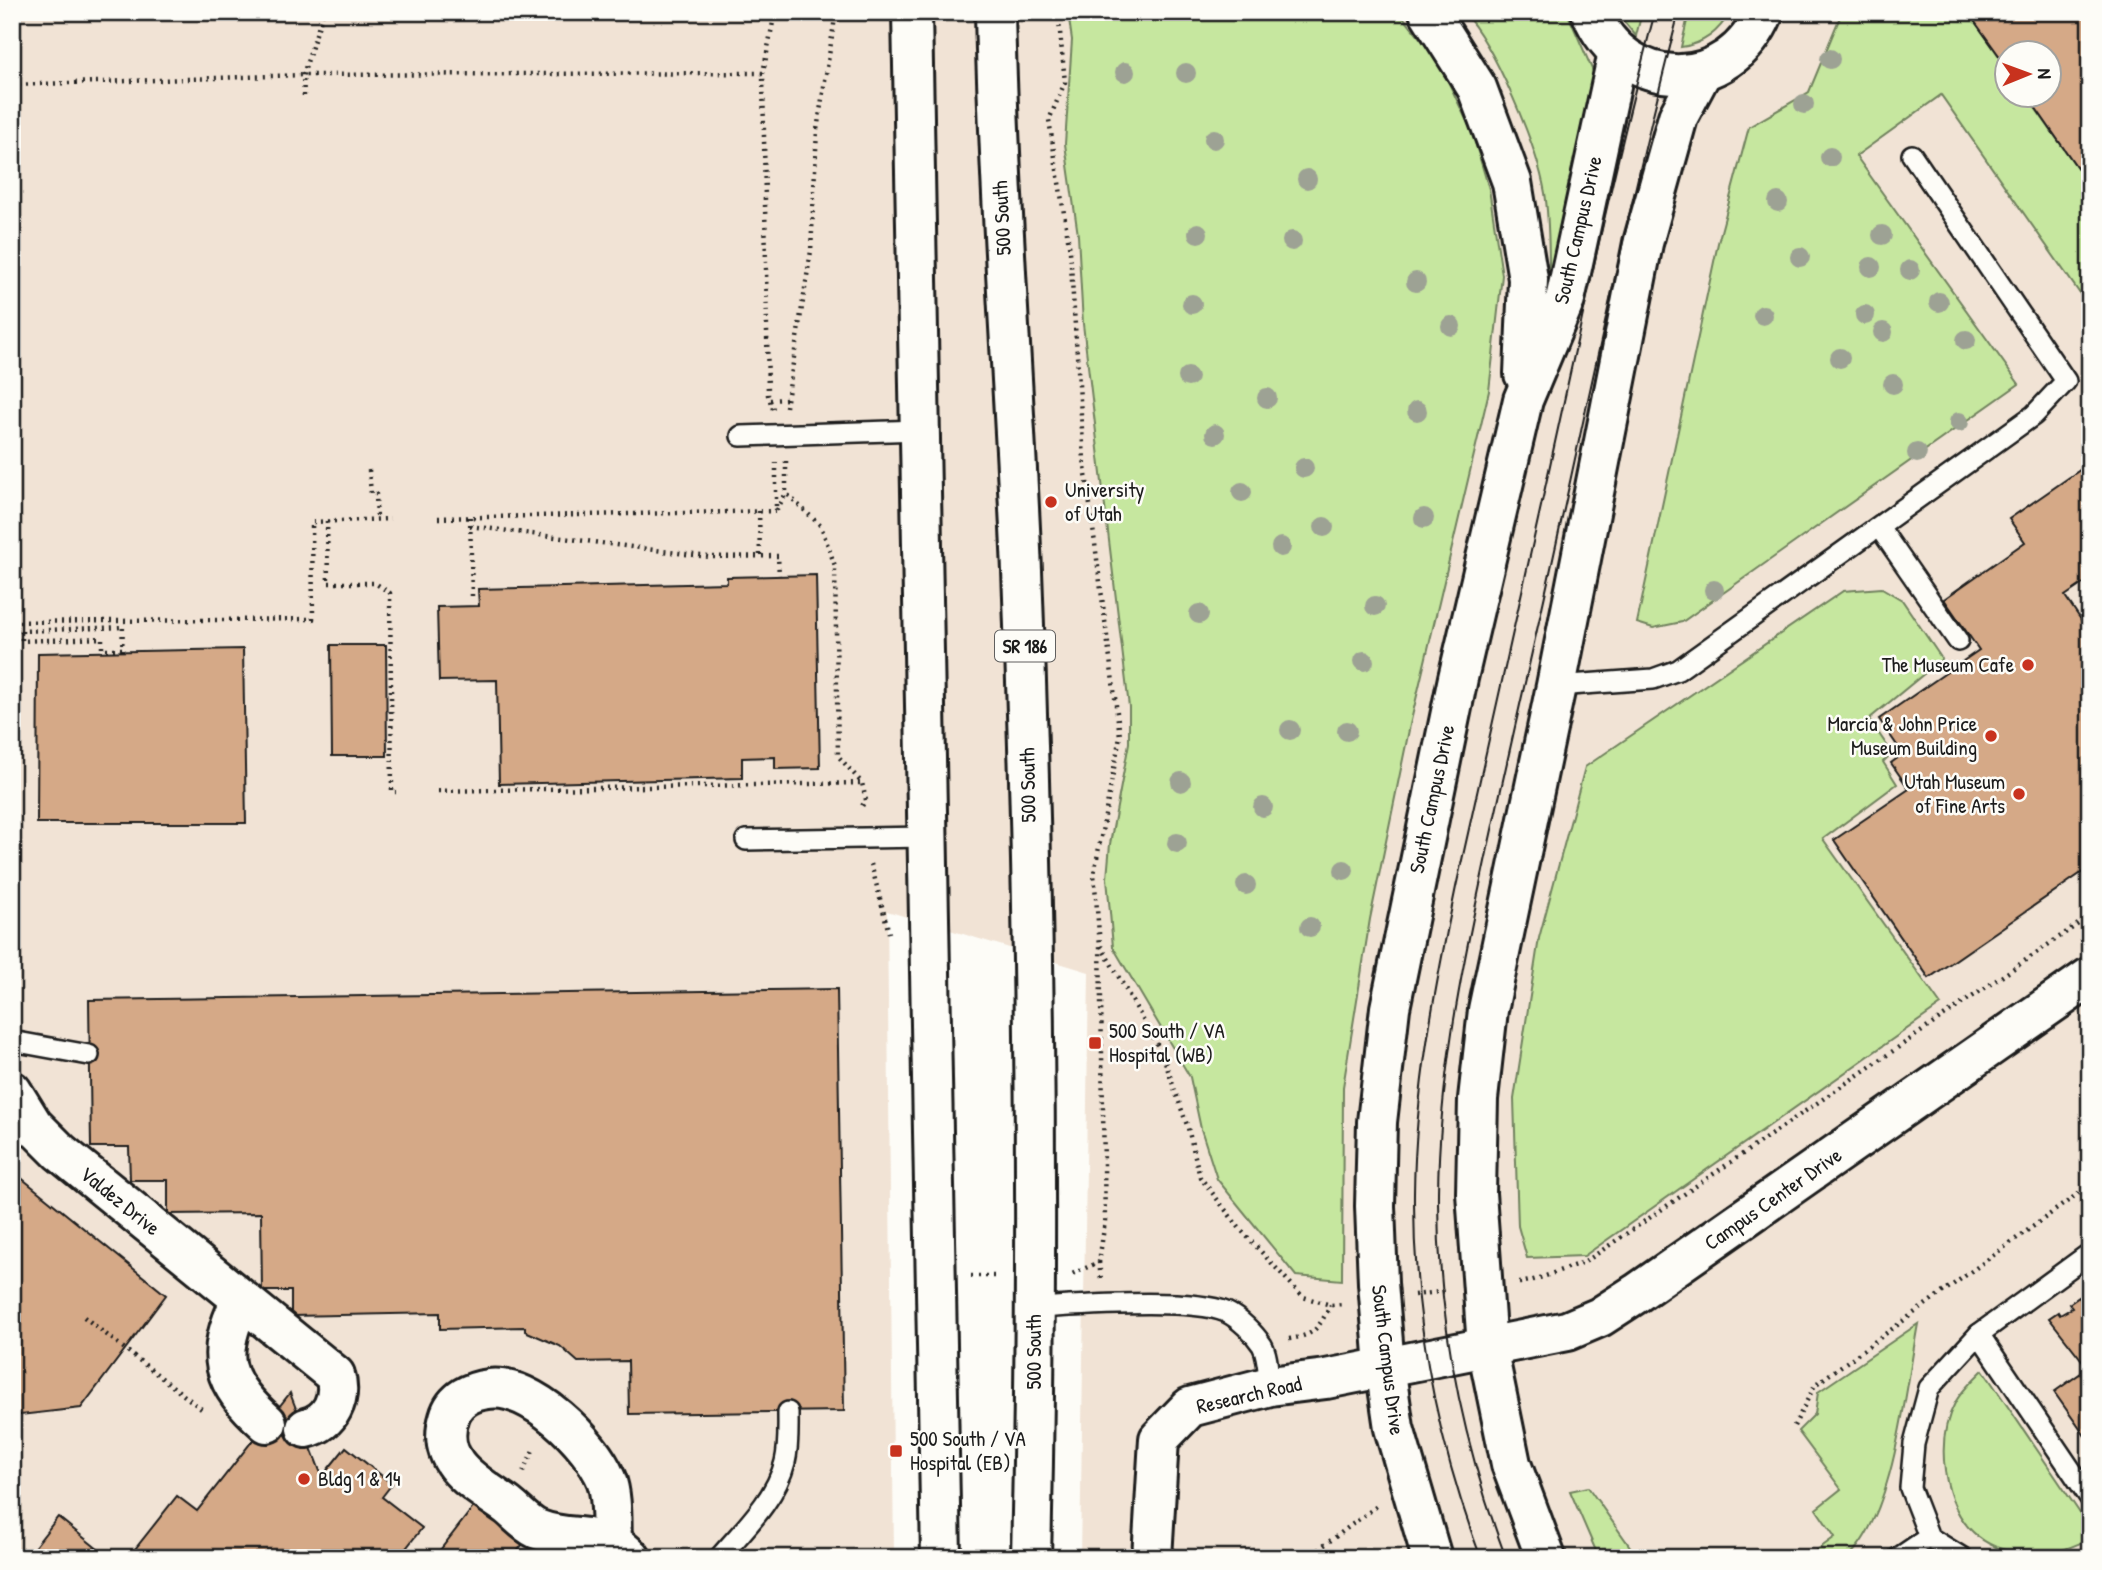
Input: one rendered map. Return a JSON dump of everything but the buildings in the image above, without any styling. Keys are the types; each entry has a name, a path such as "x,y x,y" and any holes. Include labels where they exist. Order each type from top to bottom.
{"street":[{"path":"912,12 941,1558"},
{"name":"500 South","path":"995,12 1001,205 1027,709 1034,1292 1031,1558"},
{"path":"1429,12 1477,88 1512,182 1528,279 1523,400"},
{"path":"1591,12 1599,30 1618,52 1640,67 1663,74 1702,72 1732,57 1755,33 1764,12"},
{"name":"South Campus Drive","path":"1432,1558 1394,1428 1379,1299 1375,1206 1377,1122 1390,1008 1458,678 1523,400 1565,300 1618,52"},
{"path":"1546,1558 1511,1464 1487,1347 1476,1193 1478,1099 1488,1010 1556,686 1643,243 1678,117 1702,72"},
{"name":"Campus Center Drive","path":"1428,1360 1567,1331 1600,1317 2090,977"},
{"name":"Valdez Drive","path":"12,1091 33,1125 60,1152 335,1375 339,1390 334,1407 314,1426 306,1428"},
{"path":"241,1300 230,1324 226,1367 234,1390 267,1423"},
{"name":"Research Road","path":"1152,1558 1159,1439 1190,1406 1270,1386 1428,1360"},
{"path":"498,1388 524,1396 558,1418 606,1479 621,1550 535,1528 460,1473 446,1437 450,1413 457,1402 468,1394 498,1388"}],"lane":[{"path":"1556,686 1653,679 1678,670 2034,415 2066,381 1912,155"},
{"path":"741,436 920,430"},
{"path":"1879,527 1958,640"},
{"path":"746,840 928,837"},
{"path":"12,1041 89,1055"},
{"path":"1963,1558 1929,1537 1910,1488 1914,1444 1929,1388 1979,1334 2090,1253"},
{"path":"1034,1292 1128,1305 1203,1307 1227,1312 1247,1327 1264,1346 1270,1386"},
{"path":"1979,1334 2090,1498"},
{"path":"719,1558 764,1505 777,1481 785,1462 788,1412"},
{"path":"1898,1558 1929,1537"}],"path":[{"path":"304,96 303,75 323,12"},
{"path":"775,12 763,72 770,400 775,413"},
{"path":"785,413 811,251 817,130 836,12"},
{"path":"935,1277 1034,1292 1099,1262 1105,1221 1100,945 1094,874 1120,736 1084,459 1070,251 1049,120 1065,82 1058,12"},
{"path":"12,85 303,75 763,72"},
{"path":"770,400 787,399"},
{"path":"776,463 776,511"},
{"path":"776,511 786,493 786,464"},
{"path":"369,470 371,494 376,494 377,520"},
{"path":"786,493 821,527 835,566 838,756 862,783 866,800 857,816"},
{"path":"438,518 776,511"},
{"path":"759,512 760,556"},
{"path":"470,517 472,596"},
{"path":"122,624 122,650 102,649 102,638 22,641 22,631 122,624 313,619 312,522 390,519"},
{"path":"327,521 328,583 375,583 390,593 392,792 396,792"},
{"path":"470,526 709,557 778,556 779,576"},
{"path":"12,622 122,624"},
{"path":"438,791 862,783"},
{"path":"1100,945 1161,1053 1188,1128 1200,1177 1241,1230 1303,1297 1331,1305 1533,1281 1555,1270 1585,1262 2090,916"},
{"path":"1794,1426 1815,1385 2090,1185"},
{"path":"84,1317 215,1420"},
{"path":"1307,1558 1378,1506"}],"shaded area":[{"name":"University of Utah","path":"12,12 2090,12 2090,1558 1080,1558 1089,972 887,911 894,1558 12,1558"}],"green space":[{"path":"1068,12 1399,12 1438,60 1472,132 1489,189 1502,275 1489,391 1410,725 1370,919 1343,1087 1342,1280 1296,1276 1217,1179 1201,1129 1190,1077 1113,947 1107,878 1110,844 1129,743 1129,707 1083,324 1078,235 1065,144 1072,40"},
{"path":"1463,12 1567,12 1595,76 1550,290 1547,205 1533,150 1501,72 1475,27"},
{"path":"1616,12 1642,12 1636,36"},
{"path":"1689,12 1730,12 1710,36 1681,47"},
{"path":"1842,12 1975,12 1971,15 1994,49 1994,108 2035,108 2090,186 2090,308 1941,95 1856,156 2019,384 1682,622 1653,628 1637,623 1718,243 1749,127 1809,92"},
{"path":"1882,588 1902,600 1942,659 1869,719 1892,753 1883,762 1897,784 1823,839 1941,1005 1584,1256 1527,1258 1518,1226 1514,1099 1539,938 1585,767 1843,591"},
{"path":"1918,1324 1896,1449 1876,1513 1863,1539 1847,1558 1806,1558 1835,1537 1816,1509 1841,1489 1798,1431 1815,1414 1818,1392"},
{"path":"1983,1370 2090,1528 2090,1539 2054,1552 2028,1554 2009,1551 1978,1536 1957,1510 1944,1462 1948,1419 1958,1399"},
{"path":"1588,1487 1638,1558 1599,1558 1570,1491"}],"tram line":[{"path":"1481,1558 1465,1514 1440,1424 1423,1332 1414,1193 1422,1078 1441,963 1465,847 1604,220 1655,12"},
{"path":"1506,1558 1490,1514 1465,1424 1447,1333 1439,1240 1438,1193 1442,1112 1466,951 1491,834 1627,223 1679,12"}],"place":[{"name":"University of Utah","path":"1051,502"},
{"name":"The Museum Cafe","path":"2028,665"},
{"name":"Marcia & John Price Museum Building","path":"1991,736"},
{"name":"Utah Museum of Fine Arts","path":"2019,794"},
{"name":"500 South / VA Hospital (WB)","path":"1095,1043"},
{"name":"500 South / VA Hospital (EB)","path":"896,1451"},
{"name":"Bldg 1 & 14","path":"304,1479"}]}
